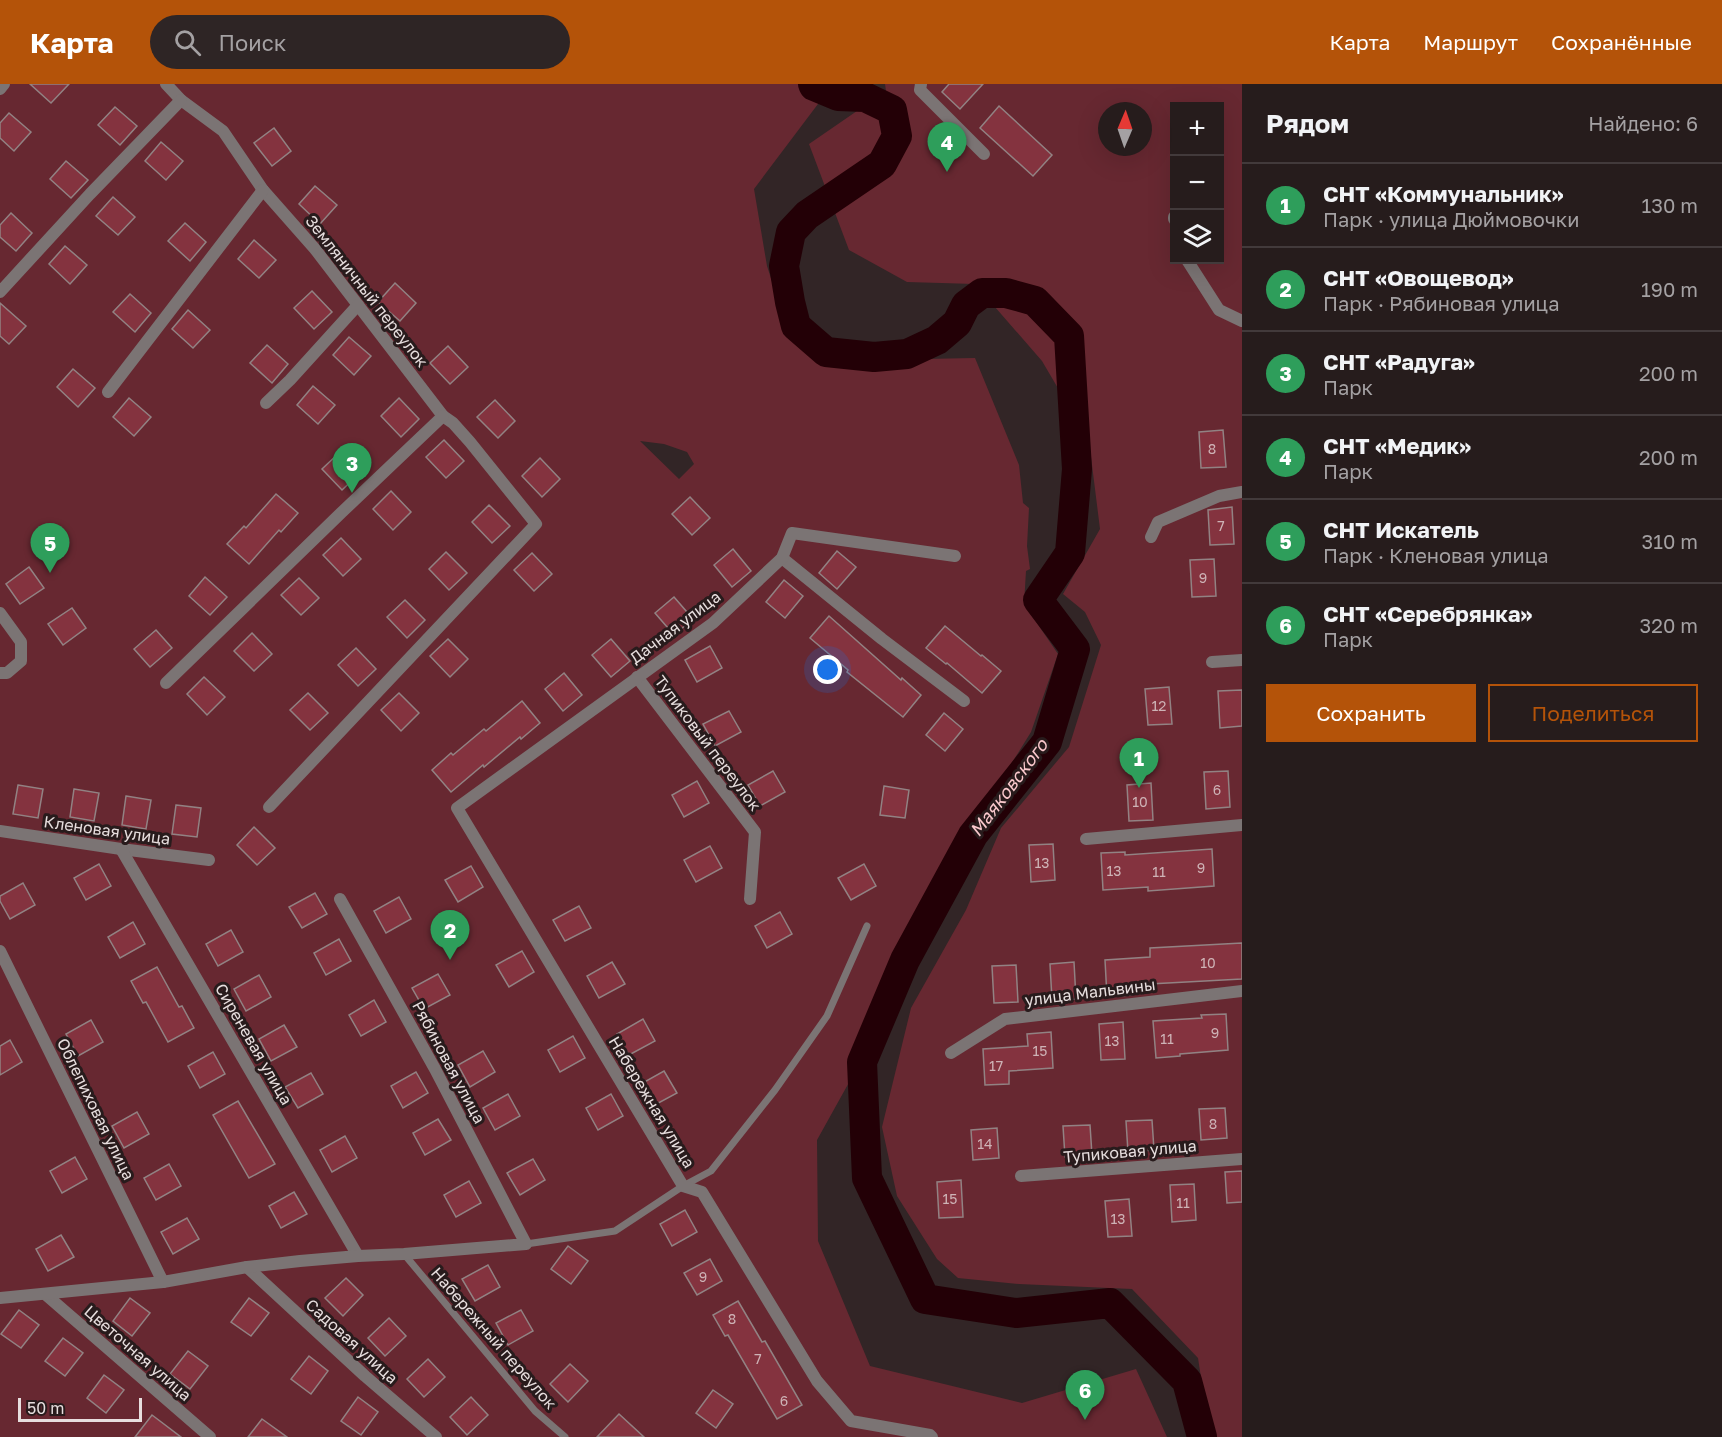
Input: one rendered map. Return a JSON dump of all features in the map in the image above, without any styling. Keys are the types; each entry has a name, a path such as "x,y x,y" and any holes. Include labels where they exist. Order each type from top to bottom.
{"street":[{"path":"0,89 4,84"},
{"name":"Земляничный переулок","path":"166,84 181,100 223,131 263,190 315,249 443,416 453,423 470,442 536,524 269,807"},
{"path":"921,84 920,90 984,154"},
{"path":"0,292 181,100"},
{"path":"108,392 263,190"},
{"path":"1190,264 1219,310 1242,321"},
{"path":"266,403 290,380 358,304"},
{"path":"166,683 443,416"},
{"path":"1151,537 1158,522 1219,496 1242,492"},
{"name":"Дачная улица","path":"457,808 713,623 782,558 792,533 955,556"},
{"path":"782,558 882,639 964,701"},
{"path":"0,613 21,642 21,660 7,673 0,673"},
{"path":"1212,662 1242,660"},
{"name":"Тупиковый переулок","path":"637,677 755,832 750,900"},
{"name":"Набережная улица","path":"457,808 683,1186 702,1192 817,1382 851,1420 931,1436"},
{"path":"1086,839 1242,825"},
{"name":"Кленовая улица","path":"0,831 209,860"},
{"name":"Сиреневая улица","path":"121,849 358,1256"},
{"name":"Рябиновая улица","path":"340,898 435,1069 526,1244"},
{"name":"Облепиховая улица","path":"0,951 163,1281"},
{"name":"улица Мальвины","path":"951,1053 1005,1020 1242,991"},
{"name":"Тупиковая улица","path":"1021,1176 1242,1159"},
{"path":"0,1298 163,1281 247,1267 358,1256 526,1244"},
{"name":"Садовая улица","path":"247,1267 365,1376 436,1437"},
{"name":"Цветочная улица","path":"45,1294 210,1437"}],"lane":[{"path":"526,1244 615,1230 683,1186 711,1171 775,1090 827,1016 867,926"},
{"name":"Набережный переулок","path":"404,1254 535,1411 565,1437"}],"shaded area":[{"path":"0,84 804,84 821,100 754,189 767,266 789,334 844,365 975,358 1019,465 1023,503 1029,508 1027,546 1030,569 1026,571 1024,604 1058,654 1031,732 911,925 890,994 852,1077 817,1140 818,1241 870,1366 1022,1403 1136,1369 1167,1437 0,1437","holes":["640,441 664,444 687,452 694,464 679,479"]},
{"path":"885,84 1242,84 1242,1437 1214,1437 1209,1430 1198,1358 1132,1289 1019,1284 958,1278 937,1259 897,1196 882,1127 911,1008 966,910 1001,828 1069,747 1101,645 1085,612 1063,594 1100,529 1089,441 1042,361 975,284 907,282 849,250 809,144 886,91"}],"building":[{"path":"30,84 69,84 51,103"},
{"path":"949,84 983,84 960,109 942,92"},
{"path":"999,106 1052,155 1033,176 980,128"},
{"path":"115,107 137,126 120,145 98,125"},
{"path":"9,113 31,132 14,151 0,138 0,123"},
{"path":"274,128 291,151 272,166 254,143"},
{"path":"161,142 183,161 166,180 145,161"},
{"path":"66,161 88,180 71,198 50,179"},
{"path":"315,186 337,205 320,224 299,204"},
{"path":"113,197 135,217 118,235 96,216"},
{"path":"11,213 32,233 16,251 0,237 0,225"},
{"path":"185,223 206,242 190,261 168,241"},
{"path":"254,240 276,260 259,278 238,259"},
{"path":"65,246 87,265 70,284 49,264"},
{"path":"395,283 416,303 400,321 378,302"},
{"path":"312,291 332,312 314,329 294,308"},
{"path":"130,294 151,313 135,332 113,312"},
{"path":"0,303 26,326 9,344 0,336"},
{"path":"188,310 210,330 193,348 172,329"},
{"path":"349,337 371,356 354,375 333,355"},
{"path":"267,345 288,364 272,383 250,363"},
{"path":"448,346 468,367 450,384 430,363"},
{"path":"73,369 95,388 78,407 57,387"},
{"path":"313,386 335,405 318,424 297,405"},
{"path":"129,398 151,417 134,436 113,417"},
{"path":"399,398 419,419 401,437 381,416"},
{"path":"495,400 515,421 498,438 477,417"},
{"path":"1223,430 1226,467 1201,468 1199,432"},
{"path":"444,440 464,461 446,478 426,457"},
{"path":"340,452 360,473 342,490 322,469"},
{"path":"540,458 560,479 542,497 522,476"},
{"path":"391,491 411,512 393,530 373,509"},
{"path":"276,494 298,513 281,532 279,530 249,564 227,544 244,526 246,528"},
{"path":"690,497 710,518 692,535 672,514"},
{"path":"489,505 510,526 492,543 472,522"},
{"path":"1232,507 1234,544 1210,545 1208,510"},
{"path":"341,538 361,559 343,576 323,555"},
{"path":"733,549 751,571 732,587 714,565"},
{"path":"837,551 856,567 837,589 819,573"},
{"path":"446,552 467,573 449,590 429,569"},
{"path":"532,553 552,574 534,591 514,570"},
{"path":"1214,559 1216,596 1192,597 1190,560"},
{"path":"29,567 44,588 20,604 6,584"},
{"path":"205,577 227,597 210,615 189,596"},
{"path":"299,578 319,598 301,615 281,595"},
{"path":"784,580 803,596 785,618 766,602"},
{"path":"674,597 693,619 674,635 655,613"},
{"path":"405,600 425,620 407,638 387,617"},
{"path":"72,608 86,628 63,645 48,624"},
{"path":"829,616 921,695 903,717 847,672 848,670 810,638"},
{"path":"945,626 1001,671 982,693 926,648"},
{"path":"156,630 172,648 150,667 134,649"},
{"path":"252,633 272,654 254,671 234,651"},
{"path":"448,639 468,659 450,677 430,656"},
{"path":"611,639 630,661 611,677 592,655"},
{"path":"710,646 722,668 697,682 685,660"},
{"path":"356,648 376,669 358,686 338,665"},
{"path":"564,673 582,695 563,711 545,689"},
{"path":"204,677 225,697 207,715 187,694"},
{"path":"1169,687 1172,724 1148,725 1145,689"},
{"path":"1242,690 1242,726 1220,728 1218,691"},
{"path":"308,693 328,713 310,730 290,710"},
{"path":"399,693 419,713 401,731 381,710"},
{"path":"522,701 540,723 451,792 432,770 451,753 453,755 484,729 486,731"},
{"path":"729,711 741,732 715,746 703,724"},
{"path":"944,713 963,729 945,751 926,735"},
{"path":"773,771 785,792 760,806 748,785"},
{"path":"1228,771 1230,807 1206,809 1204,772"},
{"path":"697,781 709,803 684,817 672,795"},
{"path":"1151,783 1153,820 1129,821 1127,785"},
{"path":"18,785 43,789 38,818 13,814"},
{"path":"884,786 909,790 905,818 880,815"},
{"path":"74,789 99,793 94,821 70,817"},
{"path":"126,796 151,800 146,829 122,825"},
{"path":"176,805 201,808 197,837 172,834"},
{"path":"254,827 275,848 257,865 237,845"},
{"path":"1053,844 1055,880 1031,882 1029,845"},
{"path":"710,846 722,868 696,882 684,860"},
{"path":"1212,849 1214,886 1148,891 1148,887 1103,890 1101,853 1125,852 1125,855"},
{"path":"99,864 111,886 86,900 74,878"},
{"path":"864,864 876,886 851,900 838,878"},
{"path":"471,866 483,887 458,902 445,880"},
{"path":"23,883 35,905 10,919 0,901 0,896"},
{"path":"315,893 327,914 302,928 289,907"},
{"path":"399,897 411,919 386,933 374,911"},
{"path":"579,906 591,928 565,941 553,920"},
{"path":"780,912 792,934 767,948 755,926"},
{"path":"133,922 145,944 120,958 108,937"},
{"path":"231,930 243,952 218,966 206,944"},
{"path":"339,939 351,961 326,975 314,953"},
{"path":"1242,943 1242,979 1131,985 1131,995 1107,997 1105,960 1150,957 1150,948"},
{"path":"522,951 534,972 509,987 496,965"},
{"path":"612,962 625,984 599,998 587,976"},
{"path":"1074,962 1076,999 1052,1000 1050,964"},
{"path":"1016,965 1018,1002 994,1003 992,966"},
{"path":"157,967 179,1007 182,1006 194,1028 168,1042 146,1002 143,1003 131,981"},
{"path":"438,974 450,995 424,1009 412,988"},
{"path":"259,975 271,997 246,1011 234,989"},
{"path":"374,1000 386,1022 361,1036 349,1015"},
{"path":"1226,1014 1228,1050 1156,1058 1153,1021"},
{"path":"643,1019 655,1041 629,1055 617,1034"},
{"path":"91,1020 103,1042 78,1056 66,1034"},
{"path":"1123,1022 1125,1059 1101,1060 1099,1024"},
{"path":"284,1025 297,1047 271,1061 259,1039"},
{"path":"1051,1032 1053,1068 1009,1071 1009,1084 985,1085 983,1049 1028,1046 1027,1034"},
{"path":"573,1036 585,1058 560,1072 548,1050"},
{"path":"10,1040 22,1062 0,1075 0,1046"},
{"path":"483,1051 495,1072 470,1087 458,1065"},
{"path":"213,1052 225,1074 200,1088 188,1066"},
{"path":"664,1071 677,1093 651,1107 639,1085"},
{"path":"416,1072 428,1093 403,1108 391,1086"},
{"path":"311,1073 323,1094 298,1108 285,1087"},
{"path":"508,1094 520,1116 495,1130 483,1108"},
{"path":"611,1094 623,1116 598,1130 586,1108"},
{"path":"238,1101 275,1164 249,1178 213,1115"},
{"path":"1225,1108 1227,1138 1201,1140 1199,1109"},
{"path":"137,1112 149,1134 124,1148 112,1126"},
{"path":"438,1119 451,1140 425,1155 413,1133"},
{"path":"1152,1120 1154,1150 1128,1152 1126,1121"},
{"path":"1090,1125 1092,1155 1065,1157 1063,1126"},
{"path":"997,1128 999,1158 973,1160 971,1130"},
{"path":"345,1136 357,1158 332,1172 320,1150"},
{"path":"75,1157 87,1179 62,1193 50,1171"},
{"path":"533,1159 545,1180 520,1195 507,1173"},
{"path":"169,1164 181,1186 156,1200 144,1178"},
{"path":"1242,1171 1242,1202 1227,1203 1225,1172"},
{"path":"961,1180 963,1217 939,1218 937,1182"},
{"path":"469,1181 481,1203 456,1217 444,1195"},
{"path":"1194,1184 1196,1220 1172,1222 1170,1185"},
{"path":"294,1192 307,1214 281,1228 269,1206"},
{"path":"1129,1199 1132,1236 1108,1237 1105,1201"},
{"path":"685,1210 697,1232 672,1246 660,1224"},
{"path":"187,1218 199,1239 173,1254 161,1232"},
{"path":"61,1235 74,1257 48,1271 36,1249"},
{"path":"568,1246 588,1261 571,1284 551,1269"},
{"path":"710,1259 722,1281 697,1295 684,1273"},
{"path":"488,1265 500,1287 475,1301 462,1279"},
{"path":"346,1278 363,1295 343,1316 325,1298"},
{"path":"130,1298 150,1313 132,1336 113,1321"},
{"path":"249,1298 269,1313 251,1336 231,1322"},
{"path":"738,1301 762,1342 765,1341 802,1405 777,1419 728,1335 725,1336 713,1315"},
{"path":"19,1310 39,1325 21,1348 1,1334"},
{"path":"521,1310 533,1331 508,1345 496,1323"},
{"path":"389,1318 406,1336 385,1356 368,1338"},
{"path":"63,1338 83,1353 65,1376 45,1361"},
{"path":"188,1351 208,1366 190,1389 170,1374"},
{"path":"309,1356 328,1371 311,1394 291,1379"},
{"path":"428,1359 445,1377 424,1397 407,1379"},
{"path":"570,1364 588,1381 568,1402 550,1384"},
{"path":"104,1375 124,1390 106,1413 87,1398"},
{"path":"713,1390 733,1404 716,1428 696,1413"},
{"path":"358,1397 378,1412 361,1435 341,1421"},
{"path":"471,1397 488,1415 467,1435 450,1417"},
{"path":"619,1414 644,1437 597,1437"},
{"path":"152,1415 181,1437 135,1437"},
{"path":"262,1419 287,1437 248,1437"}],"waterway":[{"name":"Маяковского","path":"813,84 838,96 865,97 892,110 897,136 882,164 807,215 791,232 784,266 796,326 826,352 874,357 907,354 937,340 957,323 966,305 982,293 1006,293 1035,301 1069,336 1077,469 1070,553 1038,600 1075,649 1047,742 973,835 905,960 862,1062 867,1178 925,1299 1016,1313 1110,1303 1187,1381 1202,1437"}],"place":[{"name":"СНТ «Медик»","path":"947,172"},
{"name":"СНТ «Радуга»","path":"352,493"},
{"name":"СНТ Искатель","path":"50,573"},
{"name":"СНТ «Коммунальник»","path":"1139,788"},
{"name":"СНТ «Овощевод»","path":"450,960"},
{"name":"СНТ «Серебрянка»","path":"1085,1420"}]}
